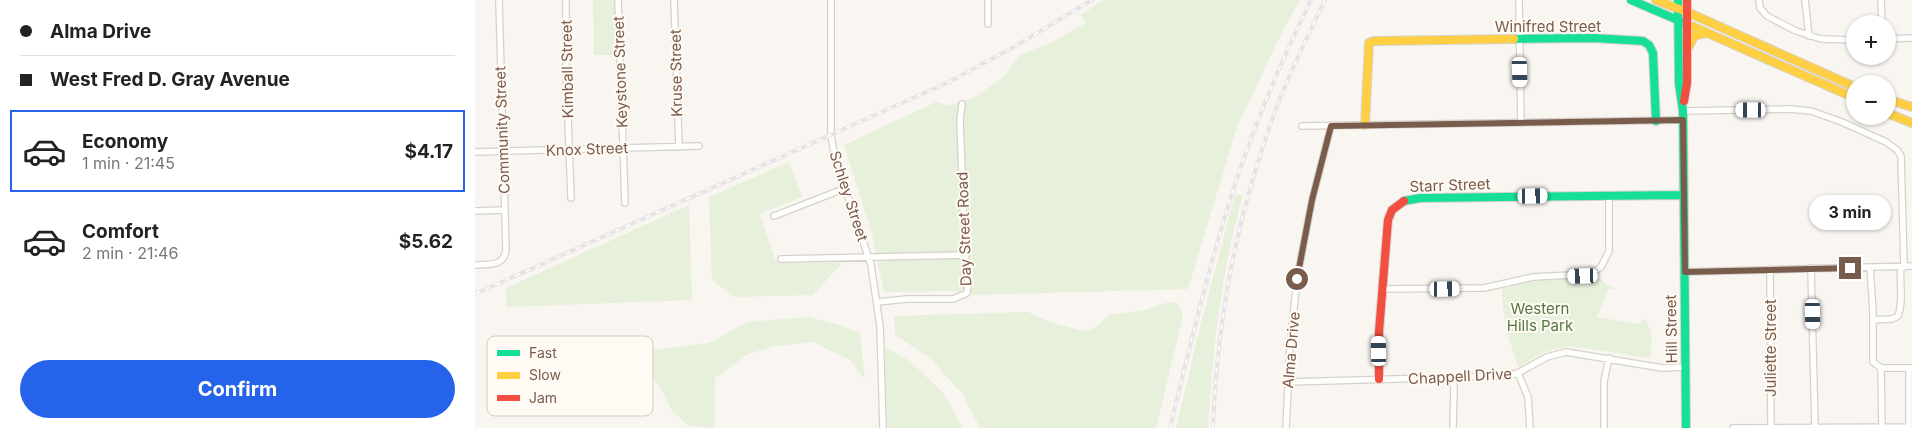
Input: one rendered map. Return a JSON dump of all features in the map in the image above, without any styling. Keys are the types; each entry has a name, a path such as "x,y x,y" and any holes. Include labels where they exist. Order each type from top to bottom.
{"main road":[{"path":"1631,0 1846,94"},
{"path":"1657,0 1846,83"},
{"name":"Hill Street","path":"1678,0 1679,84 1683,111"},
{"name":"Hill Street","path":"1687,0 1687,83 1683,111 1687,428"},
{"path":"1687,50 1694,36 1706,33"},
{"name":"Winifred Street","path":"1365,125 1369,43 1374,41 1593,38 1647,43 1651,47 1653,58 1655,120"},
{"path":"1896,102 1912,107"},
{"path":"1896,116 1912,123"},
{"name":"Starr Street","path":"1379,379 1379,332 1389,217 1396,205 1404,200 1420,198 1683,195"}],"street":[{"name":"Community Street","path":"475,265 496,264 503,259 506,250 499,0"},
{"name":"Kimball Street","path":"566,0 571,198"},
{"name":"Keystone Street","path":"618,0 625,203"},
{"name":"Kruse Street","path":"674,0 679,147"},
{"name":"Schley Street","path":"831,0 831,136 835,158 869,258 877,301"},
{"path":"988,0 988,24"},
{"path":"1519,0 1521,123"},
{"path":"1759,0 1760,8 1767,16 1794,30 1826,40 1846,40"},
{"path":"1805,0 1809,36"},
{"path":"1881,0 1882,15"},
{"path":"1896,39 1912,38"},
{"name":"Day Street Road","path":"877,301 953,299 967,293 961,104"},
{"path":"1683,111 1798,109 1819,114 1879,139 1899,152 1901,156 1903,266 1900,276 1900,311 1898,316 1892,319 1873,320"},
{"path":"1301,126 1683,120"},
{"name":"Alma Drive","path":"1286,428 1293,321 1301,259 1312,200 1331,126"},
{"name":"Knox Street","path":"475,152 699,146"},
{"path":"774,216 846,188"},
{"path":"1382,289 1484,288 1533,277 1590,274 1602,266 1609,251 1609,195"},
{"path":"475,212 505,210"},
{"path":"781,259 966,255"},
{"path":"1685,272 1912,266"},
{"path":"1733,428 1909,427 1910,368 1881,368 1873,362 1870,267"},
{"path":"1811,268 1815,427"},
{"name":"Juliette Street","path":"1770,269 1770,428"},
{"path":"877,301 881,342 883,428"},
{"name":"Chappell Drive","path":"1288,382 1503,376 1518,373 1560,352 1574,352 1662,368 1685,367"},
{"path":"1604,428 1604,381 1609,358"},
{"path":"1881,368 1882,427"},
{"path":"1518,373 1528,397 1530,428"},
{"path":"1452,378 1453,428"}],"green space":[{"path":"593,0 614,0 616,55 594,55"},
{"path":"1103,0 1300,0 1285,26 1237,127 1188,289 975,295 956,291 884,292 872,234 844,145 936,102 950,106 975,97 1002,78 1021,54 1050,43 1086,23 1081,15"},
{"path":"789,162 802,197 760,214 776,262 842,263 813,295 734,297 712,280 709,197"},
{"path":"1235,195 1243,195 1229,252 1219,310 1208,428 1176,428 1200,327"},
{"path":"689,205 692,300 507,307 506,288"},
{"name":"Western Hills Park","path":"1593,277 1615,289 1608,289 1597,317 1639,324 1644,318 1651,337 1650,358 1569,346 1542,353 1519,368 1507,329 1503,310 1502,289 1534,280"},
{"path":"1169,302 1178,303 1183,316 1156,428 980,428 963,395 930,358 895,335 894,316 1028,312 1052,323 1083,331 1092,330 1111,314 1141,311"},
{"path":"808,317 836,324 860,333 865,380 850,360 813,342 775,346 748,354 715,378 715,428 689,426 672,411 661,388 653,379 653,350 709,343 748,322"},
{"path":"885,347 911,362 944,394 963,428 887,428"}],"railway":[{"path":"475,294 951,81 1012,48 1092,0"},
{"path":"1170,428 1206,283 1239,172 1267,97 1311,0"},
{"path":"1213,428 1219,344 1225,303 1252,180 1279,101 1295,62 1325,0"}],"traffic: fast":[{"path":"1631,0 1687,24"},
{"path":"1678,0 1679,84 1683,111 1686,428"},
{"path":"1514,39 1593,38 1643,41 1649,45 1653,53 1656,121"},
{"path":"1404,201 1420,198 1684,195"}],"traffic: slow":[{"path":"1656,0 1687,12"},
{"path":"1687,12 1846,83"},
{"path":"1687,24 1846,94"},
{"path":"1687,50 1694,36 1706,33"},
{"path":"1365,125 1369,43 1374,41 1514,39"},
{"path":"1896,102 1912,107"},
{"path":"1896,117 1912,123"}],"traffic: jam":[{"path":"1684,101 1687,83 1687,0"},
{"path":"1379,379 1379,332 1388,220 1392,210 1404,201"}],"route":[{"path":"1297,279 1312,200 1331,126 1683,120 1685,272 1850,268"}]}
